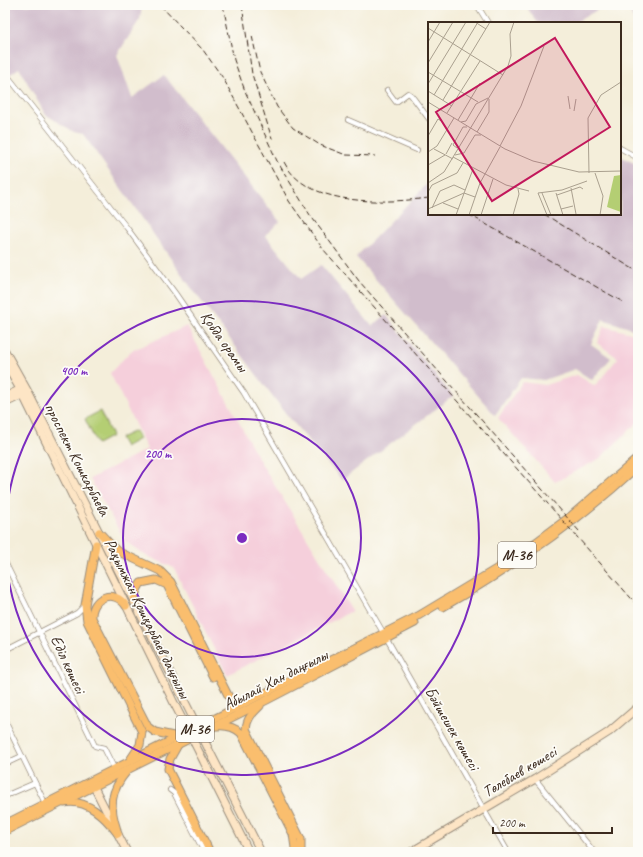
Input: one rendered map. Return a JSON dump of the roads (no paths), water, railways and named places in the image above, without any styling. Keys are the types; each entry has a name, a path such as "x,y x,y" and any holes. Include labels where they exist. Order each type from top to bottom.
{"main road":[{"name":"Рақымжан Қошқарбаев даңғылы","path":"5,351 126,606 249,852"},
{"name":"Рақымжан Қошқарбаев даңғылы","path":"5,363 24,391"},
{"path":"5,397 24,391"},
{"path":"5,403 24,391"},
{"name":"проспект Кошкарбаева","path":"24,391 125,582"},
{"name":"M-36","path":"386,636 457,593 536,542 572,515 638,458"},
{"name":"M-36","path":"386,636 459,598 540,546 577,519 638,466"},
{"path":"99,532 117,551 160,571 171,582 233,710"},
{"path":"96,544 85,605 87,621 94,638 142,732 140,745 116,786 112,797 113,817 118,834"},
{"path":"134,600 141,583 156,580 167,585 233,710"},
{"name":"Рақымжан Қошқарбаев даңғылы","path":"125,582 261,852"},
{"path":"126,606 118,598 107,596 96,602 93,606 92,618 148,726 156,732 179,740 170,759 168,769 210,852"},
{"name":"Абылай Хан даңғылы","path":"179,740 209,728 266,700 386,636"},
{"name":"Абылай Хан даңғылы","path":"5,824 45,803 92,784 129,766 233,710 386,636"},
{"path":"266,700 251,715 247,721 246,729 301,840 301,852"},
{"name":"Төлебаев көшесі","path":"416,851 609,732 638,707"},
{"path":"209,728 225,725 236,729 241,734 293,834 295,848 294,852"},
{"name":"Абылай Хан даңғылы","path":"5,831 57,805 115,770 129,766"},
{"path":"92,784 127,852"},
{"path":"57,805 74,802 86,804 106,819 118,834"}],"street":[{"path":"477,5 487,22"},
{"name":"Қобда орамы","path":"10,79 127,228 175,293 239,387 386,636"},
{"path":"387,90 396,102 408,93 411,95 428,118"},
{"path":"348,120 417,150"},
{"path":"621,149 638,158"},
{"name":"Еділ көшесі","path":"5,562 95,746 104,748 115,770"},
{"path":"5,650 77,613 85,605"},
{"name":"Бәйшешек көшесі","path":"386,636 508,852"},
{"path":"5,721 45,803"},
{"path":"5,764 22,756"},
{"path":"535,779 594,852"},
{"path":"5,796 35,783"},
{"path":"170,790 174,793 204,852"}],"railway":[{"path":"160,5 203,50 223,78 289,201 323,249 638,606"},
{"path":"223,5 234,60 245,91 277,161 310,215 359,281 579,531"},
{"path":"242,5 252,74 272,139"},
{"path":"252,36 260,72 277,107 293,128 320,145 346,155 375,156"},
{"path":"284,162 295,177 310,188 329,195 371,201 428,198"},
{"path":"470,215 623,302"},
{"path":"546,215 638,272"}]}
